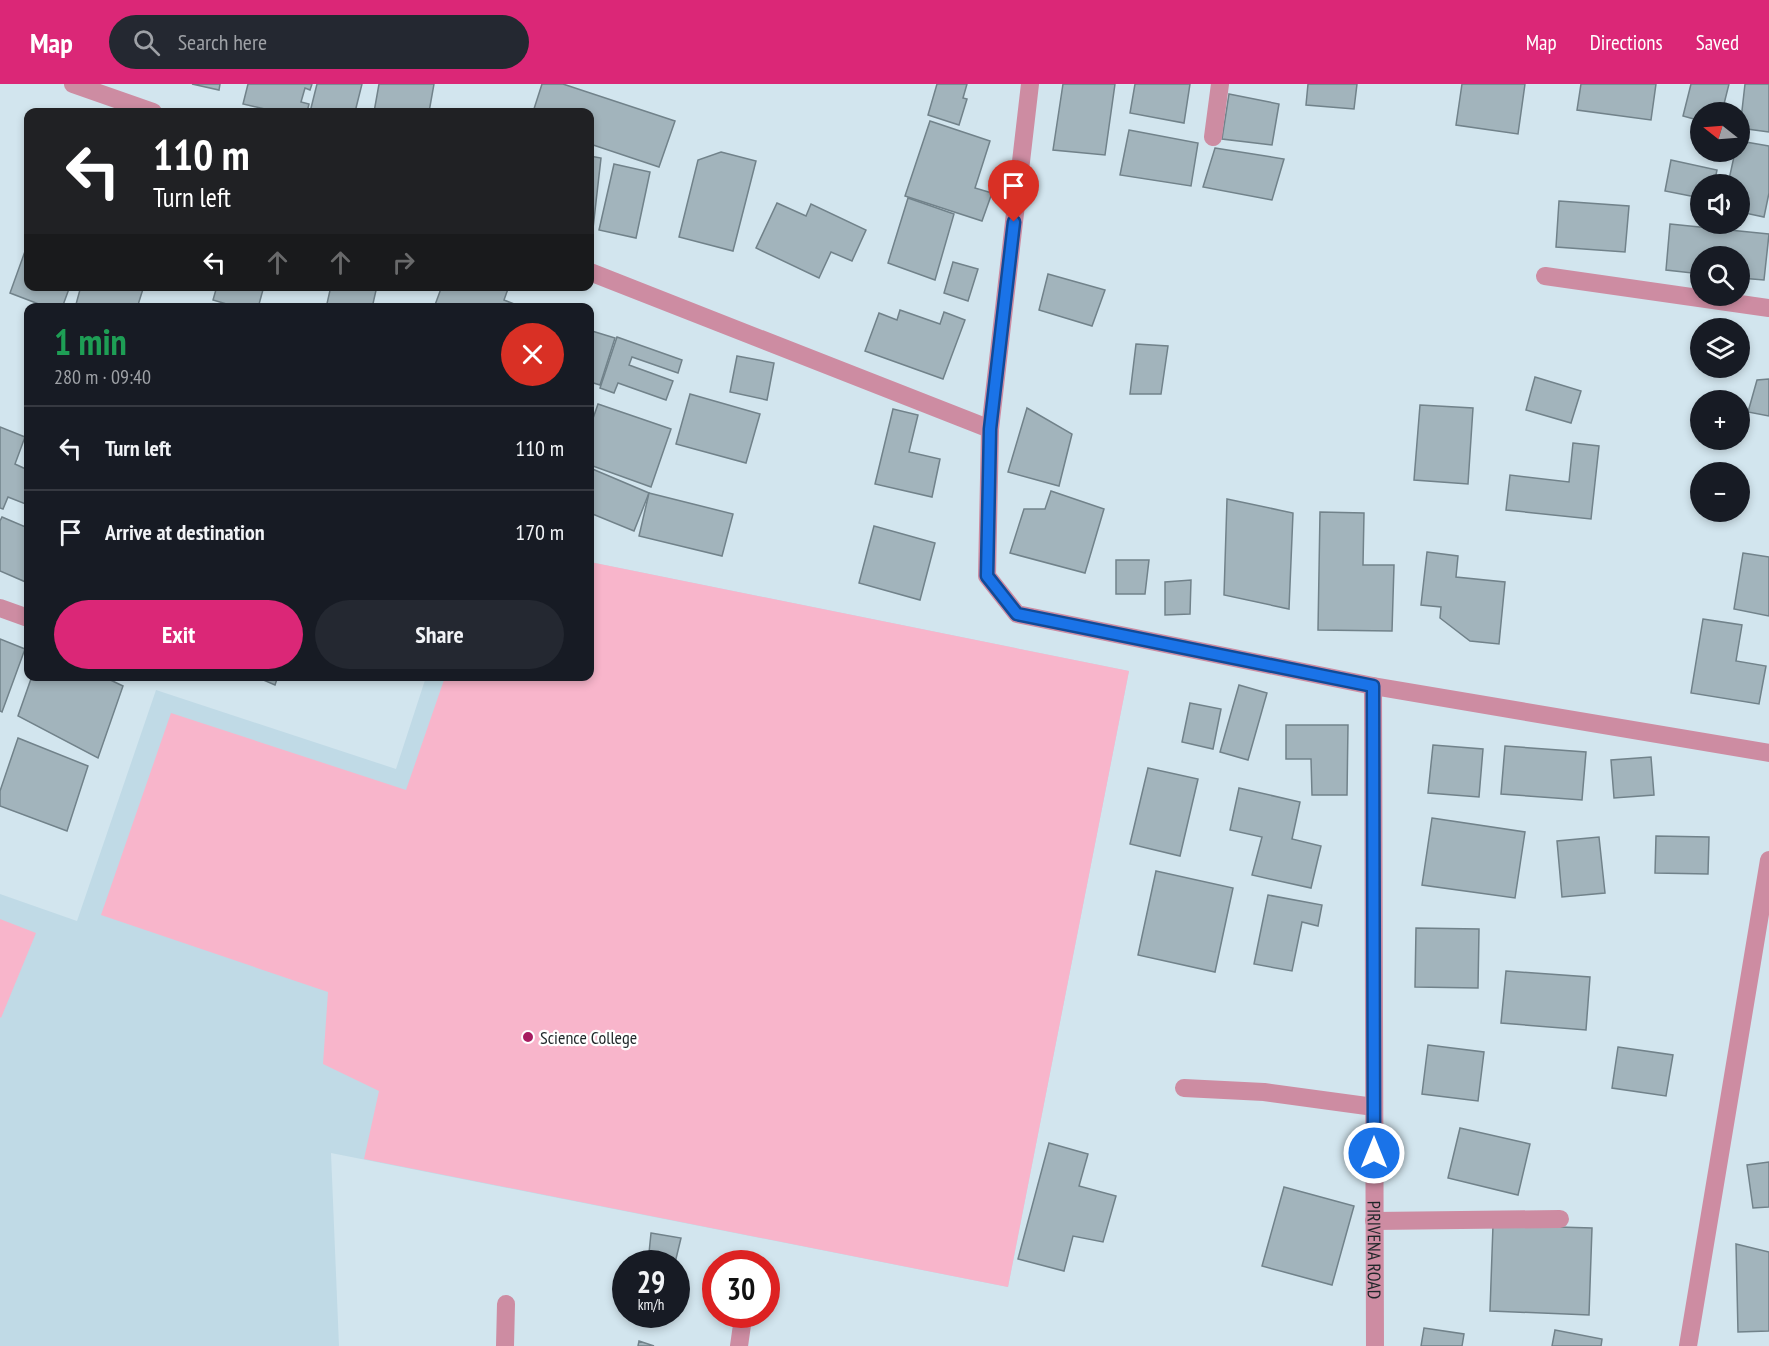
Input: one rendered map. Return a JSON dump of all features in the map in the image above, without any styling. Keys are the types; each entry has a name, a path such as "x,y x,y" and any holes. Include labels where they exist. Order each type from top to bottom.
{"street":[{"path":"73,84 142,108"},
{"path":"1030,84 990,429 987,576 1017,614 1373,686 1769,753"},
{"path":"1214,137 1220,84"},
{"path":"594,274 990,429"},
{"path":"1545,276 1769,308"},
{"path":"0,608 24,617"},
{"name":"PIRIVENA ROAD","path":"1373,686 1375,1346"},
{"path":"1688,1346 1764,923 1769,860"},
{"path":"1184,1088 1264,1092 1374,1107"},
{"path":"1374,1221 1560,1219"},
{"path":"505,1346 506,1304"},
{"path":"739,1346 742,1328"}],"shaded area":[{"name":"Science College","path":"594,563 1129,671 1008,1287 331,1153 339,1346 0,1346 0,894 77,921 156,690 396,769 425,681 594,681"},
{"name":"Science College","path":"594,563 1129,671 1008,1287 364,1159 379,1091 323,1064 328,992 101,915 171,713 406,790 444,681 594,681"},
{"path":"0,919 36,933 1,1018 0,1017"}],"building":[{"path":"192,84 220,84 219,90"},
{"path":"248,84 312,84 310,90 305,88 301,102 309,104 308,108 260,108 243,104"},
{"path":"317,84 362,84 356,108 311,108"},
{"path":"379,84 434,84 430,108 375,108"},
{"path":"542,84 563,84 675,121 659,167 594,145 594,108 534,108"},
{"path":"937,84 967,84 963,98 967,99 959,125 928,115"},
{"path":"1063,84 1115,84 1105,155 1053,150"},
{"path":"1135,84 1190,84 1184,123 1130,113"},
{"path":"1308,84 1357,84 1354,109 1306,105"},
{"path":"1462,84 1525,84 1518,134 1456,125"},
{"path":"1581,84 1656,84 1651,120 1577,110"},
{"path":"1691,84 1729,84 1724,102 1690,102 1690,118 1683,116"},
{"path":"1745,84 1769,84 1769,132 1750,129 1750,102 1743,102"},
{"path":"1229,94 1279,104 1272,145 1222,139"},
{"path":"930,121 990,141 975,188 992,193 982,221 905,196"},
{"path":"1129,130 1198,143 1191,186 1120,175"},
{"path":"1750,143 1769,146 1769,193 1764,217 1750,214 1750,174 1730,174 1733,162 1750,162"},
{"path":"1215,148 1284,159 1272,200 1203,187"},
{"path":"721,152 756,161 733,251 679,237 698,160"},
{"path":"594,157 601,158 594,219"},
{"path":"1671,160 1717,170 1716,174 1690,174 1690,196 1665,191"},
{"path":"614,164 650,172 636,238 599,230"},
{"path":"908,198 954,214 935,280 888,263"},
{"path":"1559,201 1629,206 1625,252 1556,247"},
{"path":"777,203 806,216 811,204 866,230 852,261 831,252 819,278 756,248"},
{"path":"1670,224 1690,226 1690,234 1750,234 1750,232 1769,234 1764,280 1750,279 1750,246 1690,246 1690,273 1666,270"},
{"path":"24,254 24,291 68,291 64,303 36,303 10,293"},
{"path":"953,262 978,269 968,301 944,293"},
{"path":"1048,274 1105,290 1092,326 1039,310"},
{"path":"80,291 142,291 139,303 76,303"},
{"path":"216,291 263,291 259,303 223,303 213,300"},
{"path":"330,291 376,291 373,303 327,303"},
{"path":"440,291 507,291 504,300 512,303 436,303"},
{"path":"900,310 940,324 944,312 965,320 943,379 865,351 879,313 897,320"},
{"path":"594,332 615,338 600,385 594,383"},
{"path":"617,337 682,360 678,373 632,357 629,365 673,381 666,400 618,383 614,393 600,388"},
{"path":"1136,344 1168,346 1161,394 1130,394"},
{"path":"737,356 774,363 767,400 730,392"},
{"path":"1535,377 1581,391 1571,423 1526,410"},
{"path":"1769,379 1769,416 1750,412 1757,380"},
{"path":"690,394 760,414 746,463 676,444"},
{"path":"598,404 671,429 651,487 594,466 594,416"},
{"path":"1420,405 1473,408 1468,484 1414,480"},
{"path":"1027,408 1072,434 1059,486 1008,472"},
{"path":"893,409 918,415 909,452 940,459 932,497 875,484"},
{"path":"0,427 24,437 15,464 24,468 24,503 8,497 3,509 0,508"},
{"path":"1573,443 1599,446 1591,519 1506,510 1510,475 1569,482"},
{"path":"594,470 649,493 634,531 594,515"},
{"path":"1051,491 1104,509 1085,573 1010,553 1024,509 1045,509"},
{"path":"649,493 733,514 722,556 639,536"},
{"path":"1227,499 1293,513 1289,609 1224,595"},
{"path":"1320,512 1364,513 1363,565 1394,565 1392,631 1318,630"},
{"path":"2,517 24,526 24,581 0,571 0,521"},
{"path":"874,526 935,543 920,600 859,583"},
{"path":"1427,552 1458,556 1456,577 1505,582 1499,644 1470,641 1440,618 1441,607 1421,605"},
{"path":"1743,553 1769,557 1769,616 1734,609"},
{"path":"1116,560 1149,560 1145,594 1116,594"},
{"path":"1191,580 1190,614 1165,615 1165,582"},
{"path":"1703,619 1742,625 1736,661 1766,666 1759,704 1691,693"},
{"path":"0,639 24,649 24,652 2,712 0,711"},
{"path":"30,681 112,681 123,686 98,758 18,716"},
{"path":"1239,685 1267,693 1248,760 1220,752"},
{"path":"1190,703 1221,709 1213,749 1182,742"},
{"path":"1286,725 1348,725 1347,795 1312,795 1311,759 1286,759"},
{"path":"18,738 88,766 67,831 0,806 0,791"},
{"path":"1433,745 1483,749 1479,797 1428,793"},
{"path":"1505,746 1586,752 1582,800 1501,794"},
{"path":"1651,757 1654,795 1614,798 1611,760"},
{"path":"1148,768 1198,779 1180,856 1130,844"},
{"path":"1239,788 1300,802 1292,839 1321,846 1311,888 1252,875 1262,837 1230,830"},
{"path":"1432,818 1525,832 1515,898 1422,885"},
{"path":"1656,836 1709,837 1708,874 1655,873"},
{"path":"1599,837 1605,893 1562,897 1557,841"},
{"path":"1156,871 1233,888 1215,972 1138,955"},
{"path":"1268,895 1322,905 1318,926 1302,922 1292,971 1254,964"},
{"path":"1416,928 1479,929 1478,988 1415,987"},
{"path":"1506,971 1590,977 1586,1030 1501,1023"},
{"path":"1428,1045 1484,1052 1478,1101 1422,1094"},
{"path":"1618,1047 1673,1055 1666,1096 1612,1088"},
{"path":"1460,1128 1530,1144 1518,1195 1448,1178"},
{"path":"1049,1143 1088,1154 1079,1186 1116,1196 1103,1242 1073,1236 1064,1271 1018,1259"},
{"path":"1769,1162 1769,1207 1753,1208 1747,1165"},
{"path":"1284,1187 1354,1206 1332,1285 1262,1266"},
{"path":"1493,1225 1592,1228 1589,1315 1490,1311"},
{"path":"651,1233 681,1238 678,1250 649,1250"},
{"path":"1736,1244 1769,1252 1769,1331 1738,1332"},
{"path":"1424,1328 1464,1334 1462,1346 1421,1346"},
{"path":"1555,1330 1602,1339 1601,1346 1552,1346"},
{"path":"639,1341 654,1346 638,1346"}],"place":[{"name":"Science College","path":"528,1037"}],"route":[{"path":"1014,222 990,429 987,576 1017,614 1373,686 1374,1153"}]}
